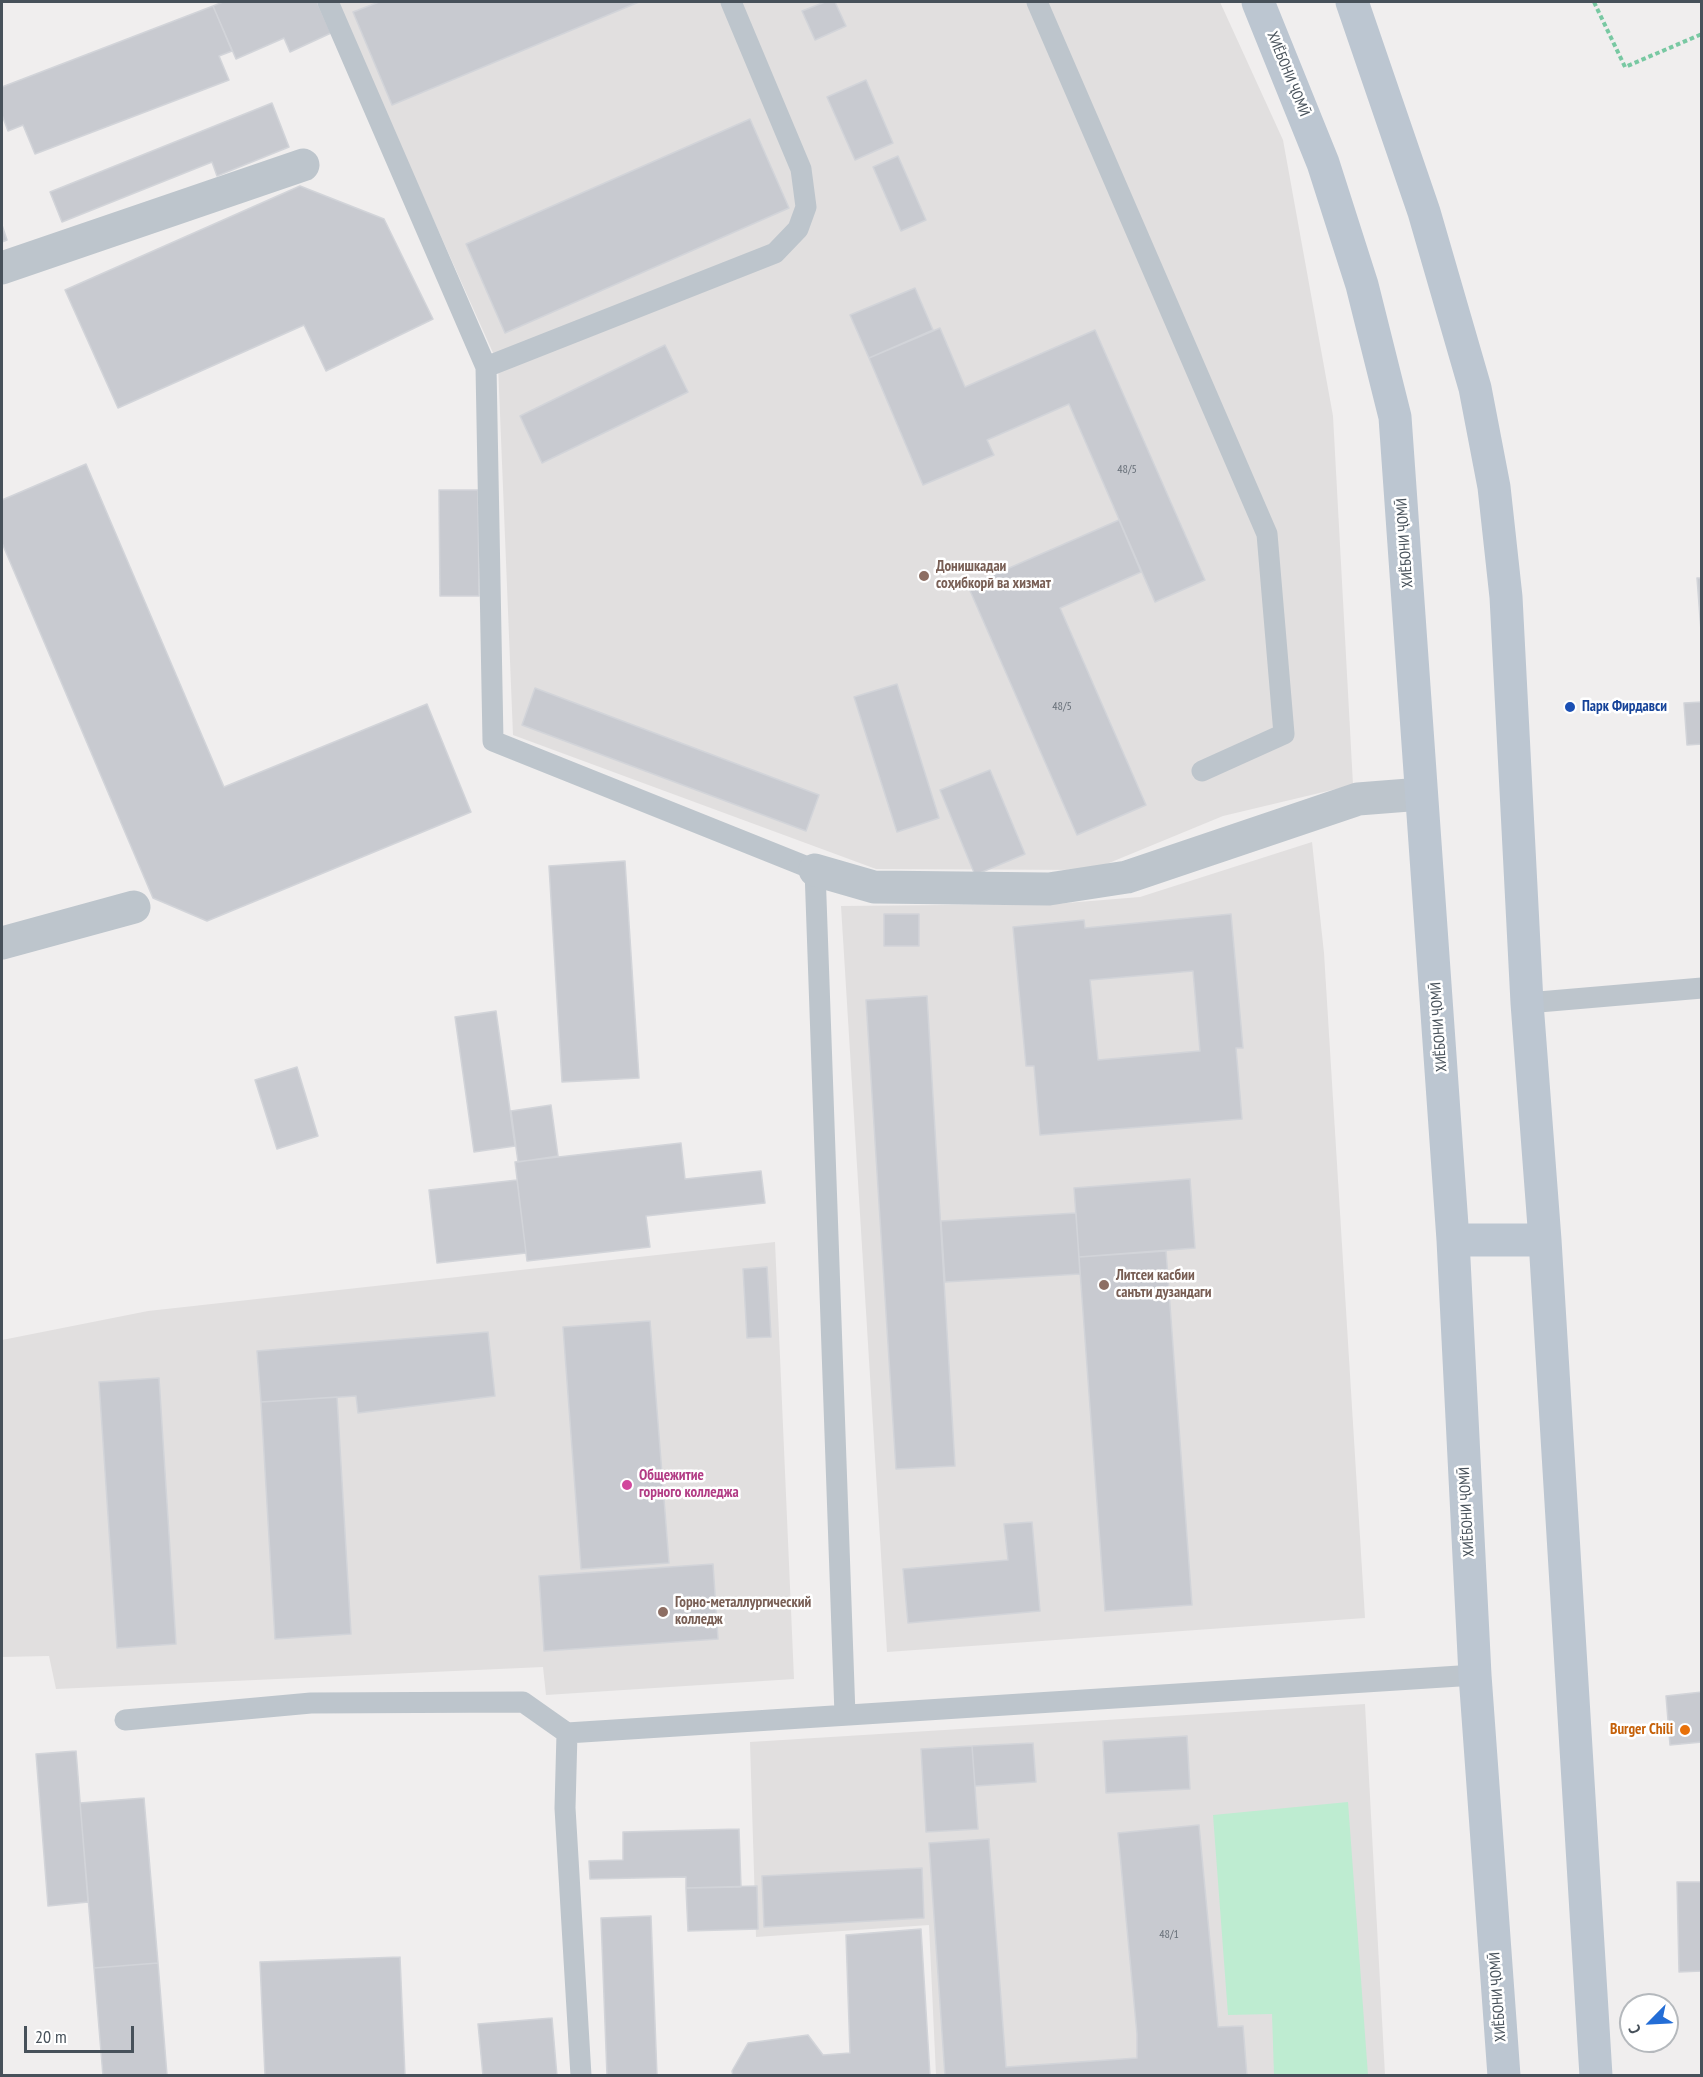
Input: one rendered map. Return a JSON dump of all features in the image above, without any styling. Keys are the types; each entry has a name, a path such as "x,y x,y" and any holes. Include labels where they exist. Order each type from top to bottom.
{"main road":[{"name":"ХИЁБОНИ ҶОМӢ","path":"1258,2 1323,163 1362,285 1395,417 1453,1240 1475,1675 1504,2076"},
{"path":"1352,2 1424,212 1475,388 1494,487 1506,597 1527,1003 1545,1240 1596,2076"},
{"path":"1453,1240 1545,1240"}],"street":[{"path":"2,268 303,165"},
{"path":"815,870 874,887 1049,890 1127,877 1358,800 1409,795"},
{"path":"2,943 134,907"}],"lane":[{"path":"328,2 486,367 493,741 815,870 845,1715"},
{"path":"486,367 774,253 798,229 806,207 801,169 731,2"},
{"path":"1036,2 1268,534 1284,734 1202,771"},
{"path":"1527,1003 1701,988"},
{"path":"125,1720 311,1703 523,1702 567,1733 1475,1675"},
{"path":"567,1733 565,1808 580,2076"}],"path":[{"path":"1594,2 1625,67 1701,34"}],"shaded area":[{"name":"Донишкадаи соҳибкорӣ ва хизмат","path":"336,2 1220,2 1283,140 1333,416 1353,785 1223,816 1092,870 876,869 513,735 498,364"},
{"name":"Литсеи касбии санъти дузандаги","path":"1312,842 1324,953 1365,1618 887,1652 841,906 1054,904 1140,897"},
{"path":"775,1242 794,1679 546,1695 543,1667 56,1689 49,1656 2,1657 2,1340 148,1311"},
{"path":"1365,1704 1385,2075 936,2075 929,1925 756,1937 750,1742"}],"green space":[{"path":"1348,1802 1368,2075 1274,2075 1272,2014 1228,2015 1213,1815"}],"building":[{"path":"223,2 317,2 331,33 290,52 284,38 236,59 213,6"},
{"path":"379,2 639,2 392,105 353,12"},
{"path":"825,2 835,2 846,26 815,40 802,11"},
{"path":"213,6 232,51 219,56 229,80 35,154 23,125 8,131 2,115 2,87"},
{"path":"866,80 893,143 855,160 827,97"},
{"path":"272,103 289,147 217,176 212,162 62,222 50,192"},
{"path":"750,119 789,208 505,333 466,244"},
{"path":"898,156 926,220 901,231 873,167"},
{"path":"300,186 384,219 433,319 326,371 304,325 118,408 65,290"},
{"path":"2,225 7,240 2,242"},
{"path":"915,288 933,330 869,358 850,315"},
{"path":"940,328 965,387 1095,330 1205,580 1155,602 1069,404 987,440 994,455 923,485 869,358"},
{"path":"665,345 688,392 542,463 520,416"},
{"path":"86,464 224,787 427,704 471,812 207,921 153,898 2,543 2,500"},
{"path":"439,490 478,490 479,596 440,596"},
{"path":"1119,520 1141,572 1060,608 1146,805 1077,835 968,586"},
{"path":"1697,578 1702,578 1702,644"},
{"path":"897,684 939,818 897,832 854,697"},
{"path":"535,688 819,795 806,831 522,725"},
{"path":"1702,702 1702,744 1687,745 1684,703"},
{"path":"990,770 1025,854 975,875 940,790"},
{"path":"625,861 639,1078 562,1082 549,866"},
{"path":"884,914 919,914 919,946 884,946"},
{"path":"1231,914 1243,1048 1236,1048 1242,1119 1040,1135 1034,1066 1026,1066 1013,927 1084,920 1085,928","holes":["1193,971 1200,1051 1098,1060 1090,980"]},
{"path":"927,996 955,1466 896,1469 866,1000"},
{"path":"496,1011 515,1146 474,1152 455,1017"},
{"path":"297,1067 318,1136 277,1149 255,1080"},
{"path":"551,1105 558,1156 518,1162 511,1111"},
{"path":"681,1143 685,1179 761,1171 765,1203 646,1216 650,1247 527,1261 515,1162"},
{"path":"1190,1179 1195,1248 1079,1257 1074,1188"},
{"path":"517,1180 526,1253 437,1263 429,1190"},
{"path":"1076,1213 1080,1274 945,1282 941,1221"},
{"path":"1166,1251 1192,1605 1105,1611 1079,1257"},
{"path":"767,1267 771,1337 747,1338 743,1269"},
{"path":"650,1321 669,1563 581,1569 563,1327"},
{"path":"488,1332 495,1396 358,1413 356,1396 261,1402 257,1351"},
{"path":"159,1378 176,1644 117,1648 99,1382"},
{"path":"337,1397 351,1634 275,1639 261,1402"},
{"path":"1032,1522 1040,1611 908,1623 903,1569 1008,1560 1004,1524"},
{"path":"713,1564 718,1639 544,1651 539,1576"},
{"path":"1702,1692 1702,1742 1670,1745 1666,1696"},
{"path":"1187,1736 1190,1789 1106,1793 1103,1741"},
{"path":"1033,1743 1036,1782 975,1786 972,1746"},
{"path":"972,1746 978,1829 926,1832 921,1749"},
{"path":"76,1751 88,1902 48,1906 36,1754"},
{"path":"144,1798 158,1963 94,1968 80,1803"},
{"path":"1199,1825 1218,2027 1243,2026 1247,2076 945,2076 929,1843 989,1839 1006,2067 1137,2058 1137,2034 1118,1833"},
{"path":"739,1829 741,1887 686,1888 686,1877 590,1879 589,1861 623,1860 623,1832"},
{"path":"922,1868 924,1918 764,1927 762,1876"},
{"path":"1677,1882 1702,1882 1702,1971 1679,1972"},
{"path":"757,1886 758,1929 688,1931 686,1888"},
{"path":"651,1916 657,2076 607,2076 601,1918"},
{"path":"921,1929 930,2076 733,2076 732,2071 748,2043 808,2035 823,2055 850,2053 846,1935"},
{"path":"400,1957 405,2076 265,2076 260,1962"},
{"path":"158,1963 167,2075 103,2076 94,1968"},
{"path":"552,2018 557,2076 483,2076 478,2024"}],"place":[{"name":"Донишкадаи соҳибкорӣ ва хизмат","path":"924,576"},
{"name":"Парк Фирдавси","path":"1570,707"},
{"name":"Литсеи касбии санъти дузандаги","path":"1104,1285"},
{"name":"Общежитие горного колледжа","path":"627,1485"},
{"name":"Горно-металлургический колледж","path":"663,1612"},
{"name":"Burger Chili","path":"1685,1730"}]}
